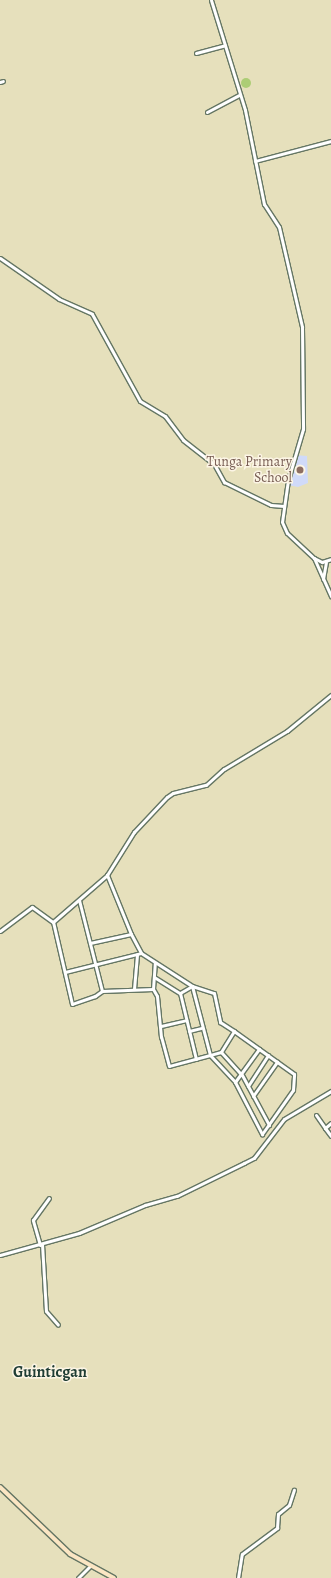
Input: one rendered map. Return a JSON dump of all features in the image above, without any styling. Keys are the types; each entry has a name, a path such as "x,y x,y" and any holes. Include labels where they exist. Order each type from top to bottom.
{"main road":[{"path":"0,1487 64,1549 114,1578"}],"street":[{"path":"210,0 245,110 264,204 279,227 302,327 302,429 293,458 282,522 284,529 314,558 331,596"},
{"path":"196,53 225,46"},
{"path":"207,112 239,95"},
{"path":"255,161 331,141"},
{"path":"0,258 59,299 92,314 140,402 165,416 183,440 214,464 224,482 265,502 284,506"},
{"path":"314,558 326,562"},
{"path":"324,583 322,573 326,562 331,559"},
{"path":"53,922 107,875 134,832 167,797 173,793 206,785 224,769 287,731 331,695"},
{"path":"107,875 131,934 141,953 192,986 214,993 220,1022 294,1074 293,1090 262,1134"},
{"path":"79,900 102,991"},
{"path":"0,931 32,907 53,922 72,1004 95,996 102,991 153,989"},
{"path":"90,943 131,934"},
{"path":"65,972 141,953"},
{"path":"134,989 137,954"},
{"path":"155,962 153,989 157,996 161,1026 170,1066 221,1052 234,1031"},
{"path":"154,977 180,993 196,1059"},
{"path":"180,993 192,986"},
{"path":"192,986 201,1028 210,1055 235,1082 266,1141"},
{"path":"161,1026 186,1020"},
{"path":"189,1031 201,1028"},
{"path":"235,1082 242,1075 259,1049"},
{"path":"221,1052 242,1075 269,1125"},
{"path":"248,1086 268,1055"},
{"path":"253,1096 277,1062"},
{"path":"0,1255 79,1233 145,1205 177,1196 254,1158 284,1119 331,1091"},
{"path":"316,1115 331,1135"},
{"path":"325,1128 331,1123"},
{"path":"49,1198 33,1220 41,1244 46,1311 58,1325"},
{"path":"238,1578 242,1554 277,1528 278,1514 289,1505 294,1490"},
{"path":"78,1578 91,1565"}],"shaded area":[{"name":"Tunga Primary School","path":"295,455 307,456 308,483 298,487 288,485"}],"green space":[{"path":"244,78 248,78 250,79 250,87 244,88 241,85 241,81"}],"place":[{"name":"Tunga Primary School","path":"300,470"}],"district":[{"name":"Guinticgan","path":"50,1372"}]}
